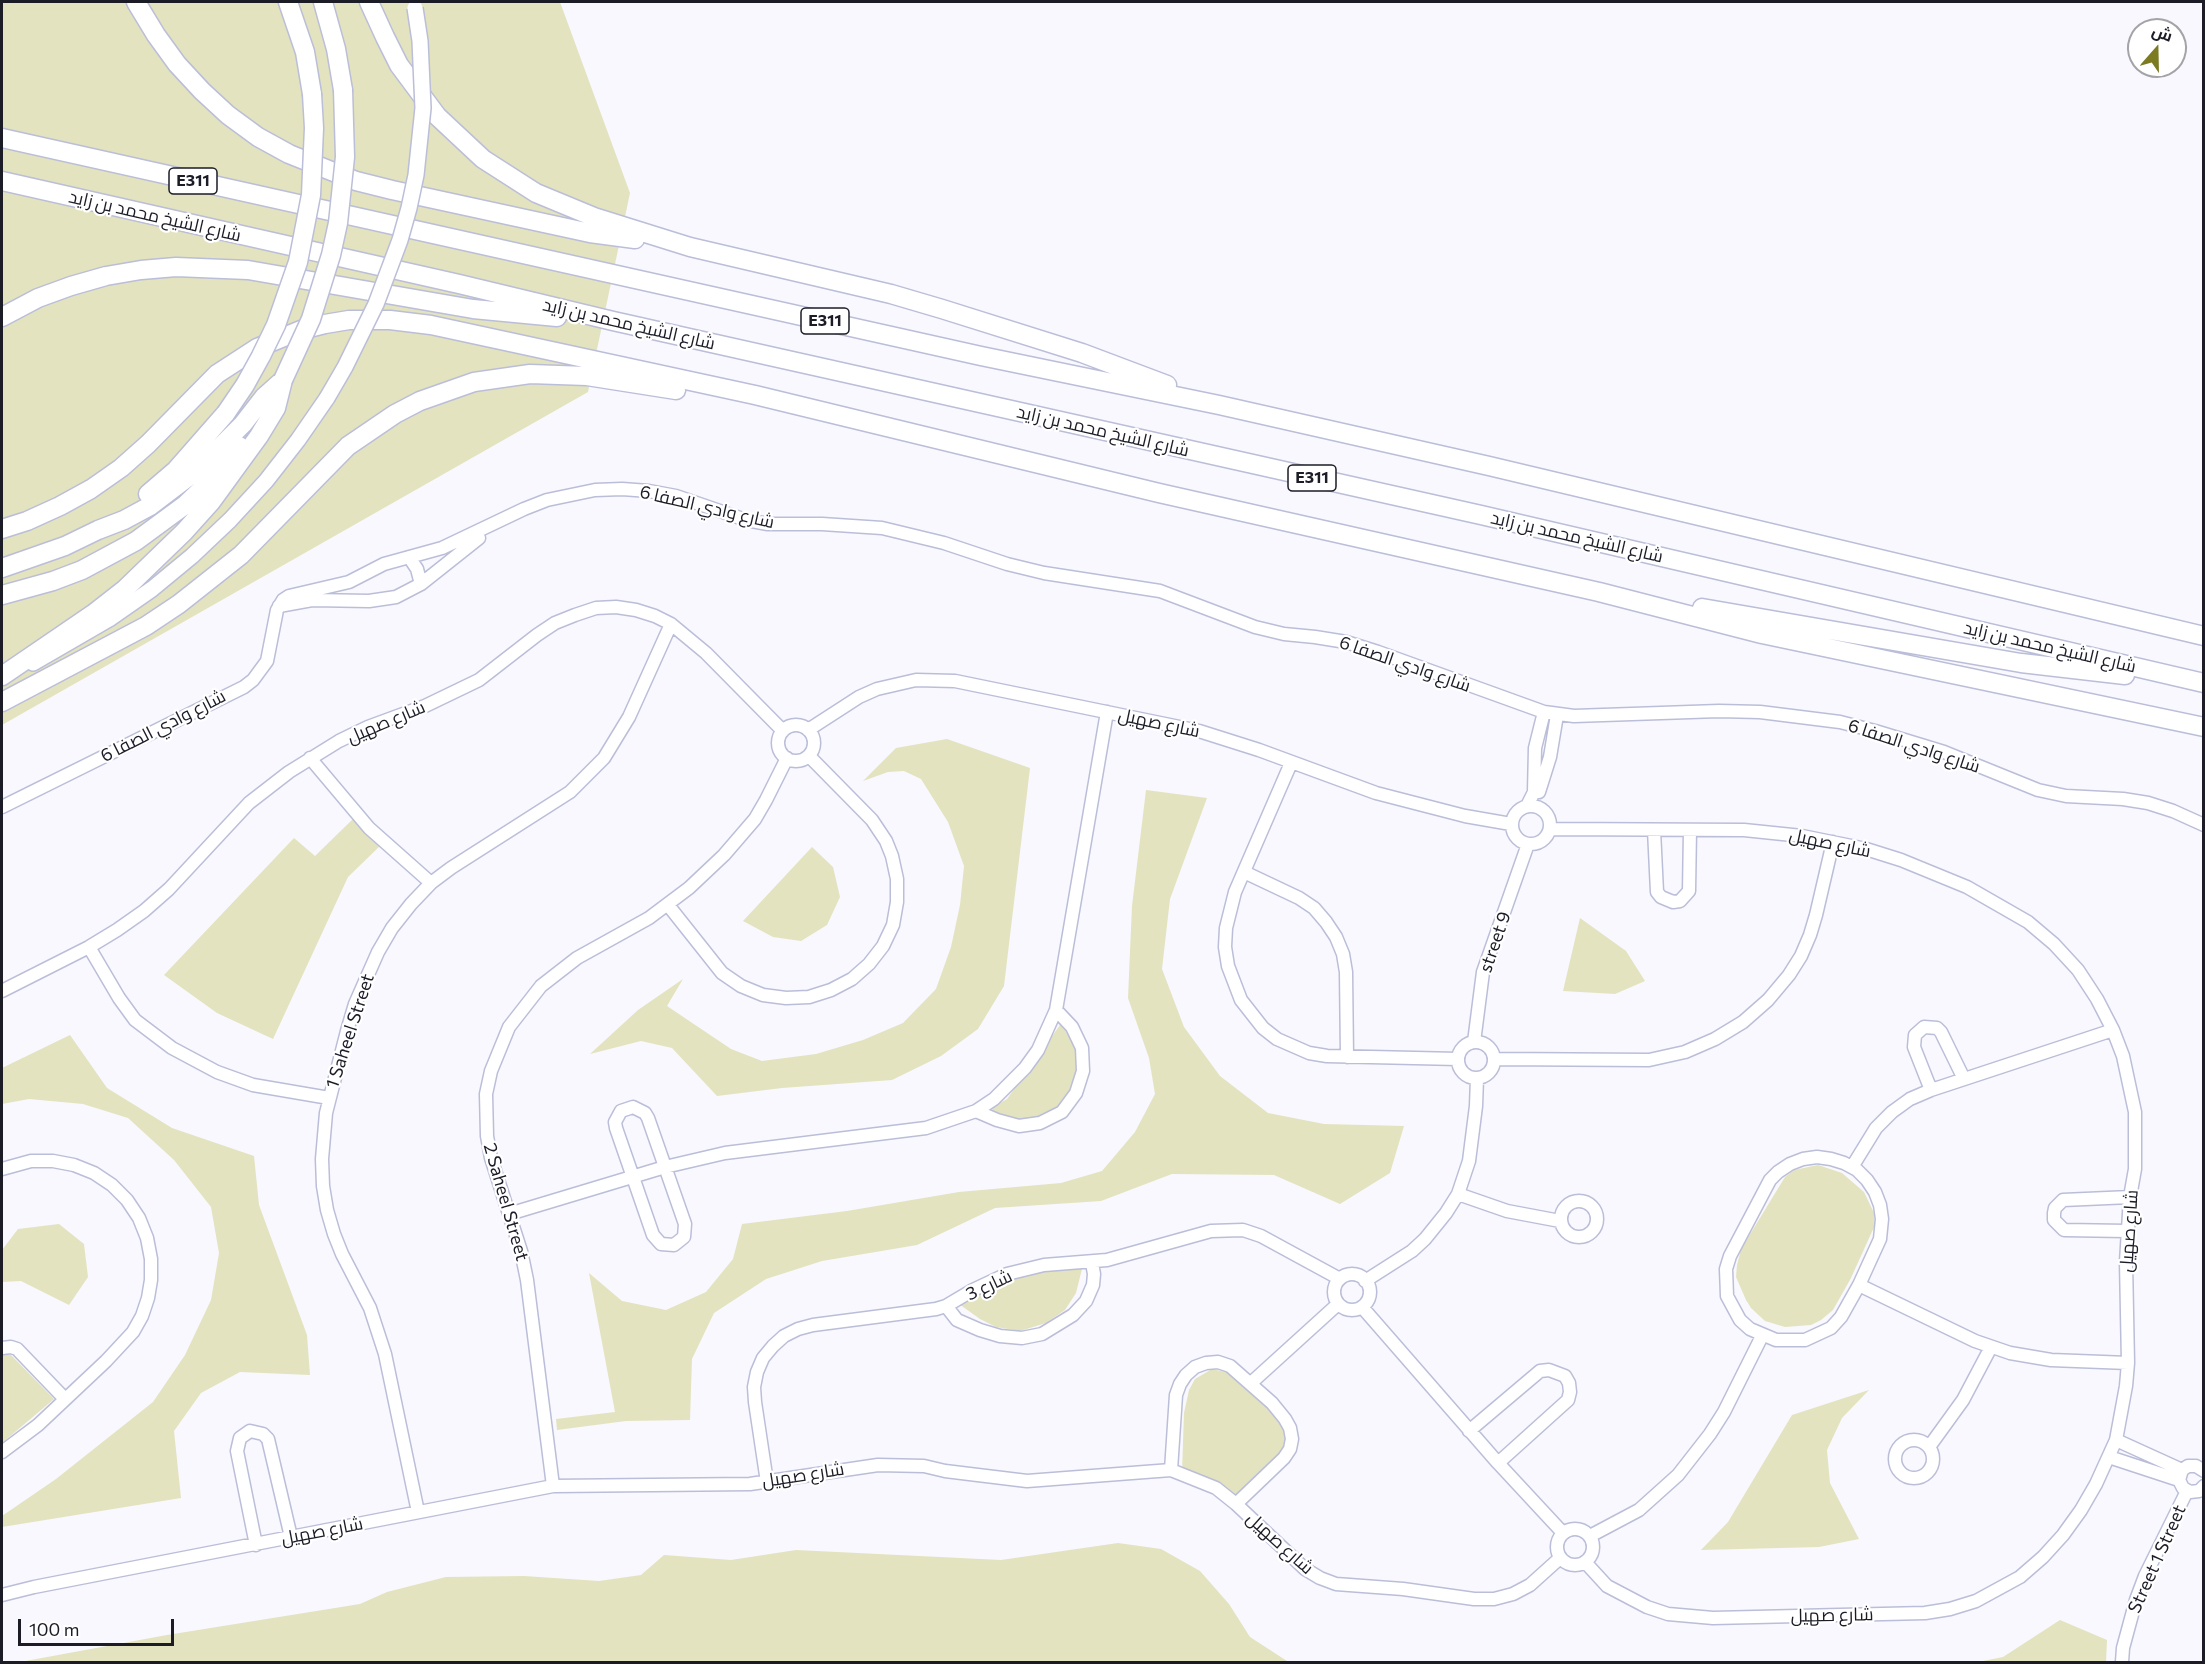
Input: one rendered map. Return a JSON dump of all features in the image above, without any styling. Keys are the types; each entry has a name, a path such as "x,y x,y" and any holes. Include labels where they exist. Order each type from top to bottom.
{"highway":[{"path":"136,2 177,64 202,91 228,115 258,137 289,154 356,181 392,190 590,232 690,247"},
{"path":"98,530 176,470 226,413 245,386 276,325 298,262 313,173 312,94 305,52 288,2"},
{"path":"2,678 93,614 156,561 211,502 251,430 264,398 283,380 311,319 322,288 335,234 345,157 343,90 336,50 323,2"},
{"path":"369,2 399,65 437,116 483,159 527,188 565,207 690,247 921,303 1082,353 1219,405"},
{"name":"E311","path":"2,138 981,356 1219,405 1489,466 2204,636"},
{"name":"شارع الشيخ محمد بن زايد","path":"2,181 613,321 1481,515 2204,684"},
{"path":"2,317 38,298 71,286 129,272 176,267 248,270 473,309 613,321"},
{"path":"2,529 27,521 91,489 121,468 148,444 199,390 236,360 279,338 325,324 369,320 431,325 755,395 1170,496 1599,592 1770,636 2204,727"},
{"path":"2,702 146,626 179,604 240,555 348,446 378,424 420,401 474,382 530,374 587,376 702,393 755,395"},
{"path":"2,568 64,546 124,520 174,489 251,430"},
{"path":"2,595 53,581 82,570 136,541 161,524 207,484 251,430"},
{"path":"1599,592 2021,663 2204,684"}],"main road":[{"path":"2,678 66,646 109,620 192,556 266,481 327,398 345,368 376,304 400,240 409,207 418,164 423,108 420,41 414,5"}],"street":[{"name":"شارع وادي الصفا 6","path":"2,807 244,687 253,680 267,661 279,606 283,600 295,594 349,582 384,564 442,548 524,509 571,494 622,489 676,496 746,520 768,524 882,528 934,540 1007,564 1044,573 1160,591 1227,617 1284,634 1346,642 1557,715 1639,715 1719,711 1800,716 1840,723 1910,741 1944,752 2038,790 2066,796 2123,799 2148,803 2204,825"},
{"name":"شارع وادي الصفا 6","path":"279,606 312,600 383,600 396,597 421,584 503,520"},
{"path":"409,557 417,569 421,584"},
{"path":"349,582 354,600"},
{"name":"شارع صهيل","path":"2,991 89,947 144,911 169,889 256,797 310,758 368,727 398,714 425,706 479,680 555,623 596,608 616,607 636,610 671,624 706,653 783,732"},
{"name":"1 Saheel Street","path":"418,1512 380,1338 370,1308 342,1254 327,1210 322,1159 328,1098 355,1004 365,978 392,928 431,883 470,854 550,806 588,776 618,738 671,624"},
{"name":"شارع صهيل","path":"808,730 858,697 896,683 916,680 955,681 1199,731 1239,743 1376,793 1466,816 1511,824"},
{"path":"509,1214 664,1167 757,1148 926,1128 976,1111 994,1099 1025,1068 1043,1040 1056,1010 1107,712"},
{"path":"1544,712 1535,748 1539,779 1539,798 1541,808 1549,817 1550,829 1544,839 1528,844 1514,835 1511,824 1516,812 1527,806 1539,779 1550,757 1557,715"},
{"path":"798,725 808,730 812,734 814,745 809,756 799,761 787,758 779,749 778,743 783,732 787,728 798,725"},
{"path":"1540,729 1554,732"},
{"path":"668,905 722,973 741,986 763,995 786,998 820,994 852,979 869,964 883,946 893,924 897,902 897,879 892,856 886,841 872,820 809,756"},
{"path":"310,758 363,822 431,883"},
{"name":"2 Saheel Street","path":"553,1486 532,1309 521,1251 491,1158 486,1094 491,1071 508,1027 541,986 577,958 629,931 668,905 724,855 754,819 787,758"},
{"path":"1291,763 1235,892 1226,928 1225,947 1228,966 1241,1000 1263,1028 1292,1047 1327,1056 1458,1059"},
{"path":"1527,806 1541,808"},
{"name":"شارع صهيل","path":"1550,829 1773,832 1833,842 1889,856 1934,872 1988,898 2028,922 2055,944 2078,970 2113,1030 2126,1065 2135,1112 2135,1160 2127,1231 2128,1363 2116,1440 2081,1510 2043,1557 2020,1577 1976,1601 1950,1609 1900,1614 1690,1617 1668,1614 1626,1598 1607,1586 1586,1562"},
{"path":"1654,830 1657,892 1666,901 1673,902 1680,901 1689,891 1690,830"},
{"path":"1494,1059 1650,1060 1685,1052 1715,1039 1743,1022 1768,1000 1789,975 1801,956 1810,935 1833,842"},
{"name":"street 9","path":"1474,1042 1483,972 1528,844"},
{"path":"1244,872 1299,898 1314,908 1336,938 1343,954 1346,972 1347,1056"},
{"path":"89,947 119,998 135,1020 172,1048 217,1072 253,1085 328,1098"},
{"path":"976,1111 1019,1126 1040,1123 1062,1112 1076,1094 1080,1082 1083,1071 1082,1048 1072,1027 1056,1010"},
{"path":"1931,1090 1914,1047 1915,1035 1924,1027 1931,1026 1941,1032 1964,1079"},
{"path":"1851,1167 1876,1128 1910,1099 2113,1030"},
{"path":"1474,1042 1485,1045 1494,1059 1491,1070 1476,1078 1461,1070 1458,1059 1463,1047 1474,1042"},
{"path":"1365,1281 1412,1251 1436,1227 1458,1194 1466,1174 1470,1152 1475,1115 1476,1078"},
{"path":"627,1108 639,1109 645,1113 685,1224 684,1237 674,1245 662,1244 656,1240 633,1178 615,1122 621,1111 627,1108"},
{"path":"1817,1157 1831,1159 1851,1167 1867,1180 1880,1205 1882,1219 1880,1239 1859,1285 1841,1317 1831,1328 1819,1335 1790,1341 1776,1340 1750,1329 1736,1314 1727,1296 1725,1283 1730,1256 1763,1191 1778,1172 1803,1159 1817,1157"},
{"path":"2,1169 31,1161 53,1161 74,1165 94,1173 112,1185 127,1200 139,1218 147,1238 151,1259 151,1280 142,1316 133,1332 38,1425 2,1452"},
{"path":"1458,1194 1507,1211 1560,1221"},
{"path":"2127,1231 2064,1230 2058,1226 2054,1213 2055,1208 2063,1200 2130,1197"},
{"name":"3 شارع","path":"767,1482 754,1387 760,1365 772,1346 784,1336 798,1329 946,1306 1007,1274 1044,1265 1092,1263 1107,1260 1211,1230 1243,1230 1261,1236 1340,1279"},
{"path":"946,1306 957,1320 980,1330 1022,1338 1042,1334 1073,1315 1086,1301 1093,1285 1092,1263"},
{"path":"1356,1275 1365,1281 1369,1297 1362,1307 1347,1310 1338,1304 1334,1289 1340,1279 1356,1275"},
{"path":"1859,1285 1991,1347 2030,1358 2128,1363"},
{"path":"1251,1383 1338,1304"},
{"path":"1362,1307 1498,1464 1563,1533"},
{"path":"1590,1536 1639,1510 1665,1487 1695,1455 1724,1412 1762,1336"},
{"path":"2,1347 16,1349 65,1399"},
{"path":"1929,1447 1963,1400 1991,1347"},
{"path":"1171,1470 1176,1395 1179,1384 1195,1367 1218,1362 1230,1366 1272,1403 1285,1419 1292,1438 1290,1449 1284,1458 1236,1504"},
{"path":"1469,1431 1540,1371 1549,1370 1564,1376 1569,1383 1568,1400 1498,1464"},
{"path":"256,1545 237,1451 240,1438 250,1431 263,1434 268,1438 291,1537"},
{"path":"2116,1440 2154,1458 2191,1486"},
{"path":"2109,1457 2191,1486"},
{"path":"2149,1470 2154,1458"},
{"name":"شارع صهيل","path":"2,1595 553,1486 733,1485 767,1482 878,1464 924,1466 1027,1481 1171,1470 1216,1488 1305,1569 1336,1584 1403,1589 1474,1599 1494,1599 1530,1585 1560,1558"},
{"path":"2191,1486 2192,1465 2203,1468"},
{"name":"Street 1 Street","path":"2122,1662 2123,1648 2145,1576 2191,1486"},
{"path":"1574,1529 1586,1532 1590,1536 1594,1547 1586,1562 1575,1565 1564,1562 1560,1558 1557,1542 1563,1533 1574,1529"}],"green space":[{"path":"2,2 560,2 630,193 588,392 2,725"},
{"path":"947,739 1030,768 1004,986 978,1029 941,1056 892,1080 782,1088 717,1096 672,1048 641,1041 590,1054 638,1010 683,979 667,1006 731,1049 762,1061 816,1054 863,1040 903,1023 936,989 951,947 960,905 964,866 948,822 921,779 904,771 888,772 863,781 896,748"},
{"path":"1146,790 1207,798 1170,899 1162,969 1184,1027 1220,1076 1268,1113 1324,1124 1404,1126 1390,1173 1340,1204 1274,1175 1172,1174 1101,1201 995,1208 917,1245 822,1261 766,1279 714,1313 692,1359 690,1420 626,1421 557,1430 556,1419 615,1412 589,1273 622,1301 666,1310 706,1292 733,1259 742,1224 847,1211 959,1192 1061,1183 1102,1171 1135,1132 1155,1094 1149,1058 1128,998 1132,906"},
{"path":"355,817 382,844 348,877 273,1039 217,1013 164,975 294,838 315,856"},
{"path":"812,847 833,867 840,897 827,925 801,941 773,937 743,921"},
{"path":"1580,918 1626,951 1645,981 1615,994 1563,991"},
{"path":"1060,1025 1076,1043 1079,1068 1071,1093 1054,1110 1030,1121 1005,1119 988,1110 1007,1099"},
{"path":"70,1035 107,1088 172,1128 254,1156 259,1205 307,1335 310,1375 240,1372 201,1393 174,1431 181,1498 2,1527 2,1516 56,1479 153,1402 185,1355 211,1300 219,1253 211,1207 174,1160 128,1118 83,1104 29,1099 2,1104 2,1068"},
{"path":"1818,1165 1842,1173 1864,1192 1874,1213 1875,1225 1851,1278 1833,1310 1811,1325 1785,1327 1765,1321 1751,1308 1736,1277 1737,1265 1741,1249 1785,1177 1794,1170"},
{"path":"59,1224 84,1244 88,1277 69,1305 21,1281 2,1282 2,1250 18,1229"},
{"path":"1046,1269 1082,1269 1076,1293 1065,1310 1046,1323 1020,1331 996,1327 959,1304 1013,1275"},
{"path":"2,1355 11,1355 54,1399 2,1443"},
{"path":"1212,1369 1234,1374 1255,1392 1283,1427 1286,1439 1282,1451 1240,1502 1182,1472 1184,1413 1189,1390 1195,1379"},
{"path":"1869,1390 1842,1418 1827,1450 1830,1483 1859,1539 1819,1547 1701,1550 1728,1522 1792,1415"},
{"path":"1118,1543 1161,1549 1200,1571 1229,1604 1250,1637 1287,1661 1308,1662 20,1662 167,1635 360,1604 387,1592 446,1577 524,1576 599,1581 641,1575 664,1555 731,1560 796,1550 1001,1560"},
{"path":"2060,1620 2107,1640 2106,1662 1978,1662 2003,1657"}]}
